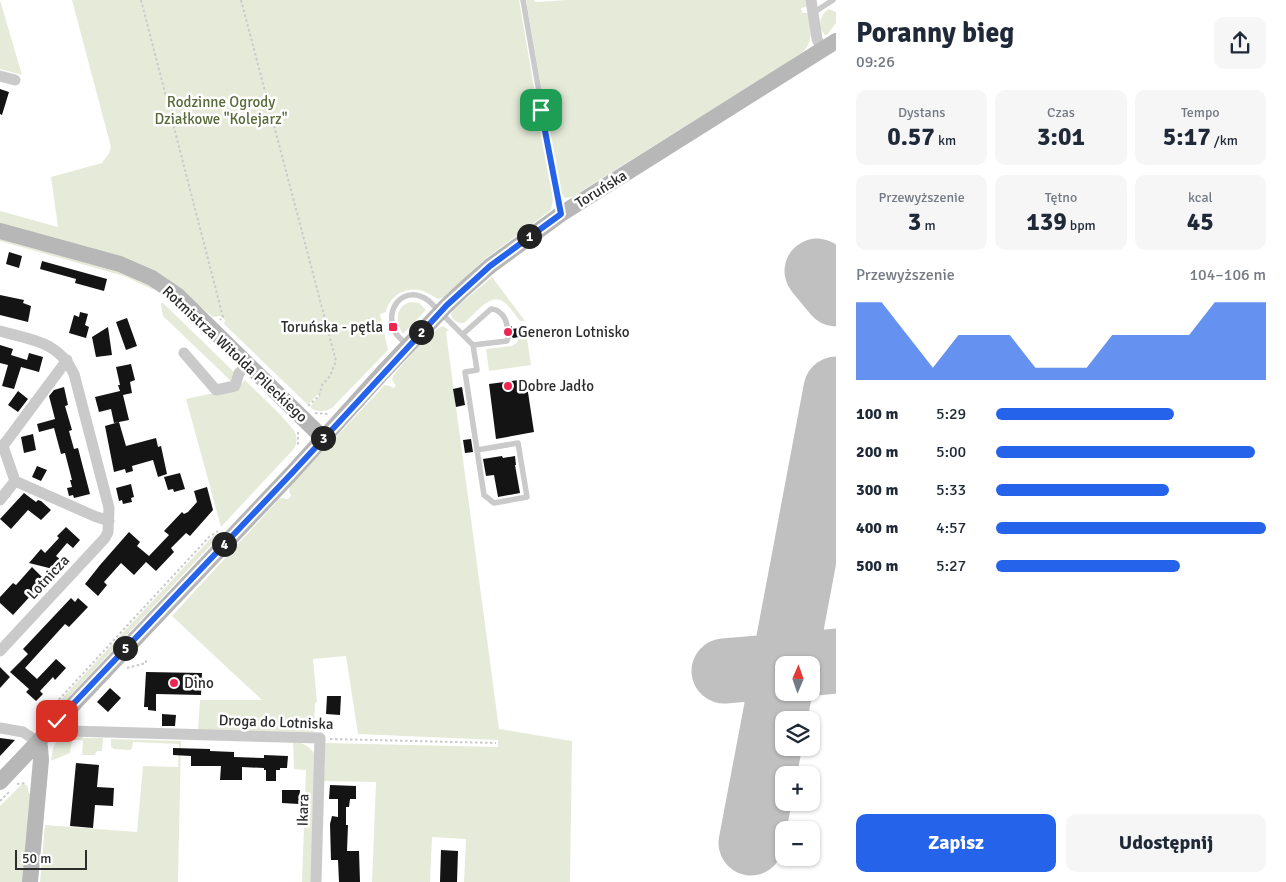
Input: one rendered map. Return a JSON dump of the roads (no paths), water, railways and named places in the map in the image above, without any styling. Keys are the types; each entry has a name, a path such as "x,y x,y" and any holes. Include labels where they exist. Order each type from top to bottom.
{"main road":[{"name":"Toruńska","path":"9,782 38,742 54,715 323,438 440,312 490,266 561,214 836,41"},
{"name":"Rotmistrza Witolda Pileckiego","path":"0,231 120,264 152,278 177,295 323,438"},
{"path":"30,882 41,756 38,742"},
{"path":"9,782 30,773 39,787"}],"street":[{"path":"811,0 817,39 822,50"},
{"path":"0,76 15,80"},
{"name":"Lotnicza","path":"0,331 48,345 58,351 66,360 74,374 109,508 108,532 105,538 0,651"},
{"path":"184,353 216,390 235,386 239,373 248,365"},
{"path":"66,360 1,446 15,481 109,521"},
{"path":"0,500 15,481"},
{"name":"Droga do Lotniska","path":"54,715 70,731 320,738"},
{"path":"0,728 23,732 38,742"},
{"name":"Ikara","path":"316,882 320,738"}],"lane":[{"path":"523,0 561,214"},
{"path":"813,13 833,0"},
{"path":"408,346 396,334 392,314 396,303 403,298 416,296 425,299 473,345 477,370 465,372 476,450 484,495 494,503 527,497 518,443 476,450"},
{"path":"463,334 491,309 497,310 506,319 507,326"},
{"path":"473,345 507,341 508,338"}],"place":[{"name":"Toruńska - pętla","path":"393,327"},
{"name":"Generon Lotnisko","path":"508,332"},
{"name":"Dobre Jadło","path":"508,386"},
{"name":"Dino","path":"174,683"}],"park label":[{"name":"Rodzinne Ogrody Działkowe \"Kolejarz\"","path":"221,110"}]}
